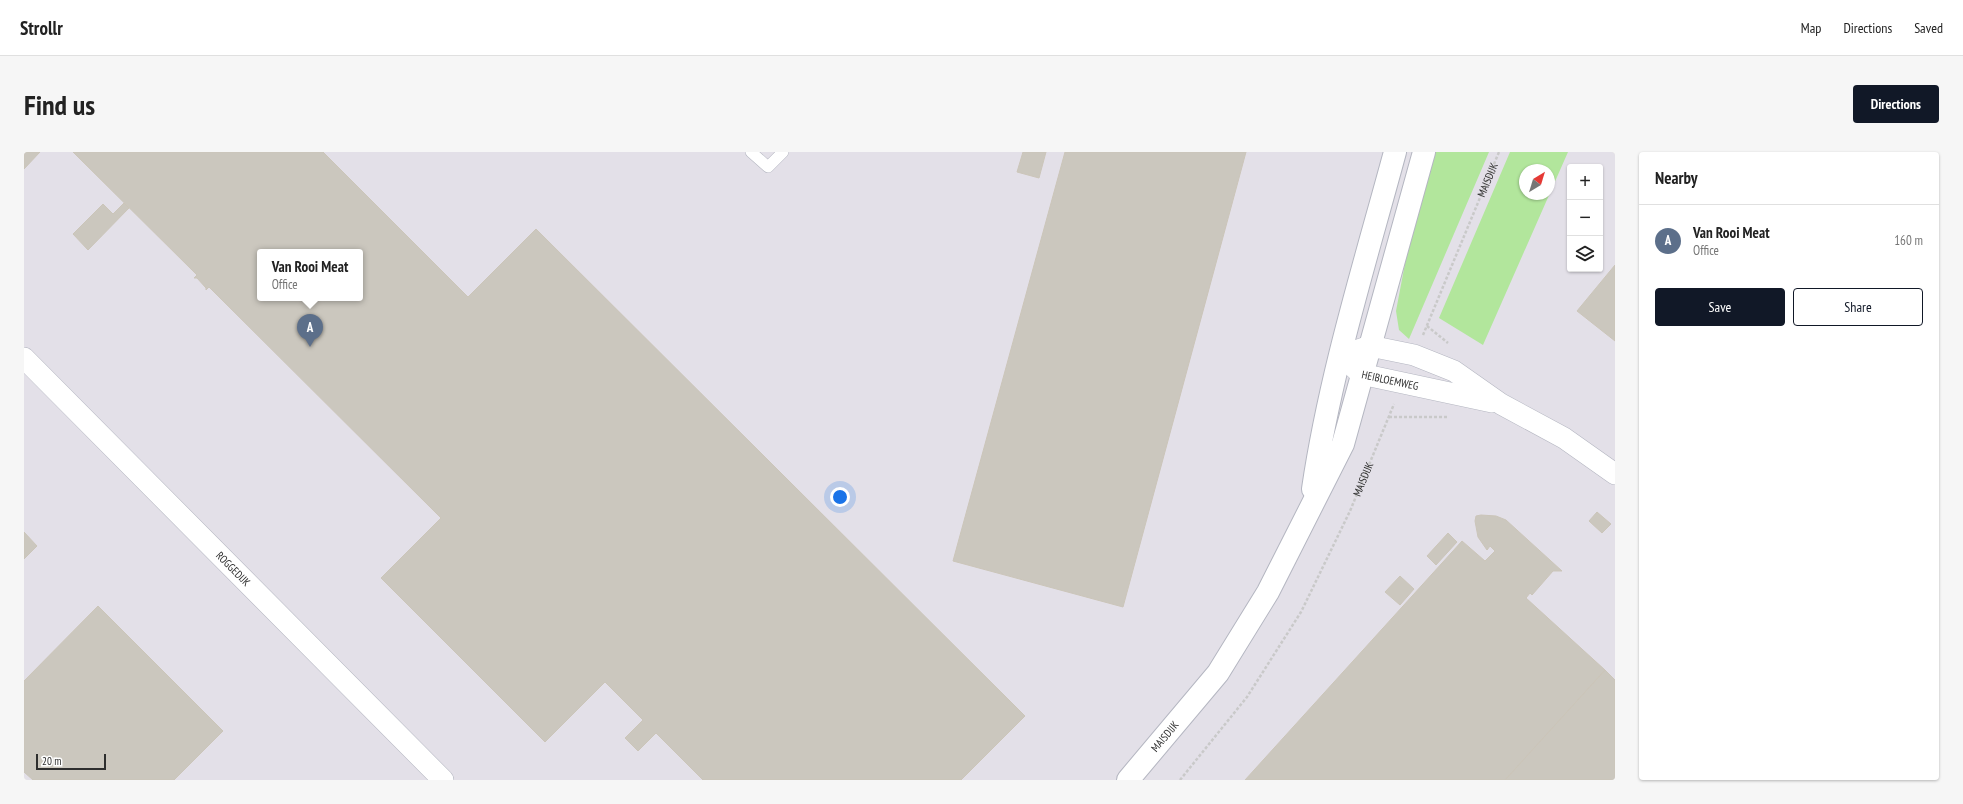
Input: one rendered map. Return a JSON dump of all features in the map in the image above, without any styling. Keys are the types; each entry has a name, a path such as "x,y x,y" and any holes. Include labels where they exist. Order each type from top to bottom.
{"street":[{"name":"MAISDIJK","path":"1310,506 1321,437 1340,356 1395,152"},
{"name":"MAISDIJK","path":"1128,780 1218,673 1268,592 1310,506 1343,444 1361,374 1424,152"},
{"name":"HEIBLOEMWEG","path":"1340,356 1370,346 1414,355 1454,371 1502,404 1564,438 1615,474"},
{"name":"HEIBLOEMWEG","path":"1340,356 1361,374 1402,384 1502,404"},
{"name":"ROGGEDIJK","path":"24,358 443,780"}],"lane":[{"path":"752,152 768,168 783,152"}],"path":[{"name":"MAISDIJK","path":"1414,355 1499,152"},
{"name":"MAISDIJK","path":"1180,780 1247,697 1301,612 1350,511 1402,384"}],"shaded area":[{"path":"24,152 1615,152 1615,780 24,780"}],"green space":[{"path":"1432,152 1489,152 1409,339 1399,330 1396,311 1415,211"},
{"path":"1510,152 1568,152 1555,182 1555,164 1519,164 1519,200 1547,200 1483,345 1439,318"}],"building":[{"path":"24,152 40,152 24,169"},
{"path":"73,152 323,152 468,297 536,229 1025,716 961,780 703,780 656,733 638,751 625,738 643,720 605,682 545,742 381,578 441,518 209,287 206,290 197,278 194,278 197,275"},
{"path":"1023,152 1046,152 1039,178 1017,172"},
{"path":"1065,152 1246,152 1123,607 953,561"},
{"path":"124,203 129,208 88,250 73,234 103,204 113,214"},
{"path":"1615,265 1615,341 1577,311"},
{"path":"1597,512 1611,524 1602,533 1589,521"},
{"path":"1476,516 1496,516 1506,520 1562,571 1553,571 1532,595 1530,593 1526,598 1605,670 1505,780 1245,780 1462,541 1485,561 1495,551 1490,546 1487,550 1478,537 1475,521"},
{"path":"24,532 37,546 24,559"},
{"path":"1448,533 1457,542 1436,565 1427,556"},
{"path":"1400,576 1414,589 1400,605 1385,592"},
{"path":"98,606 223,731 174,780 33,780 24,772 24,681"},
{"path":"1605,670 1615,680 1615,780 1505,780"}],"place":[{"name":"Van Rooi Meat","path":"310,347"}]}
